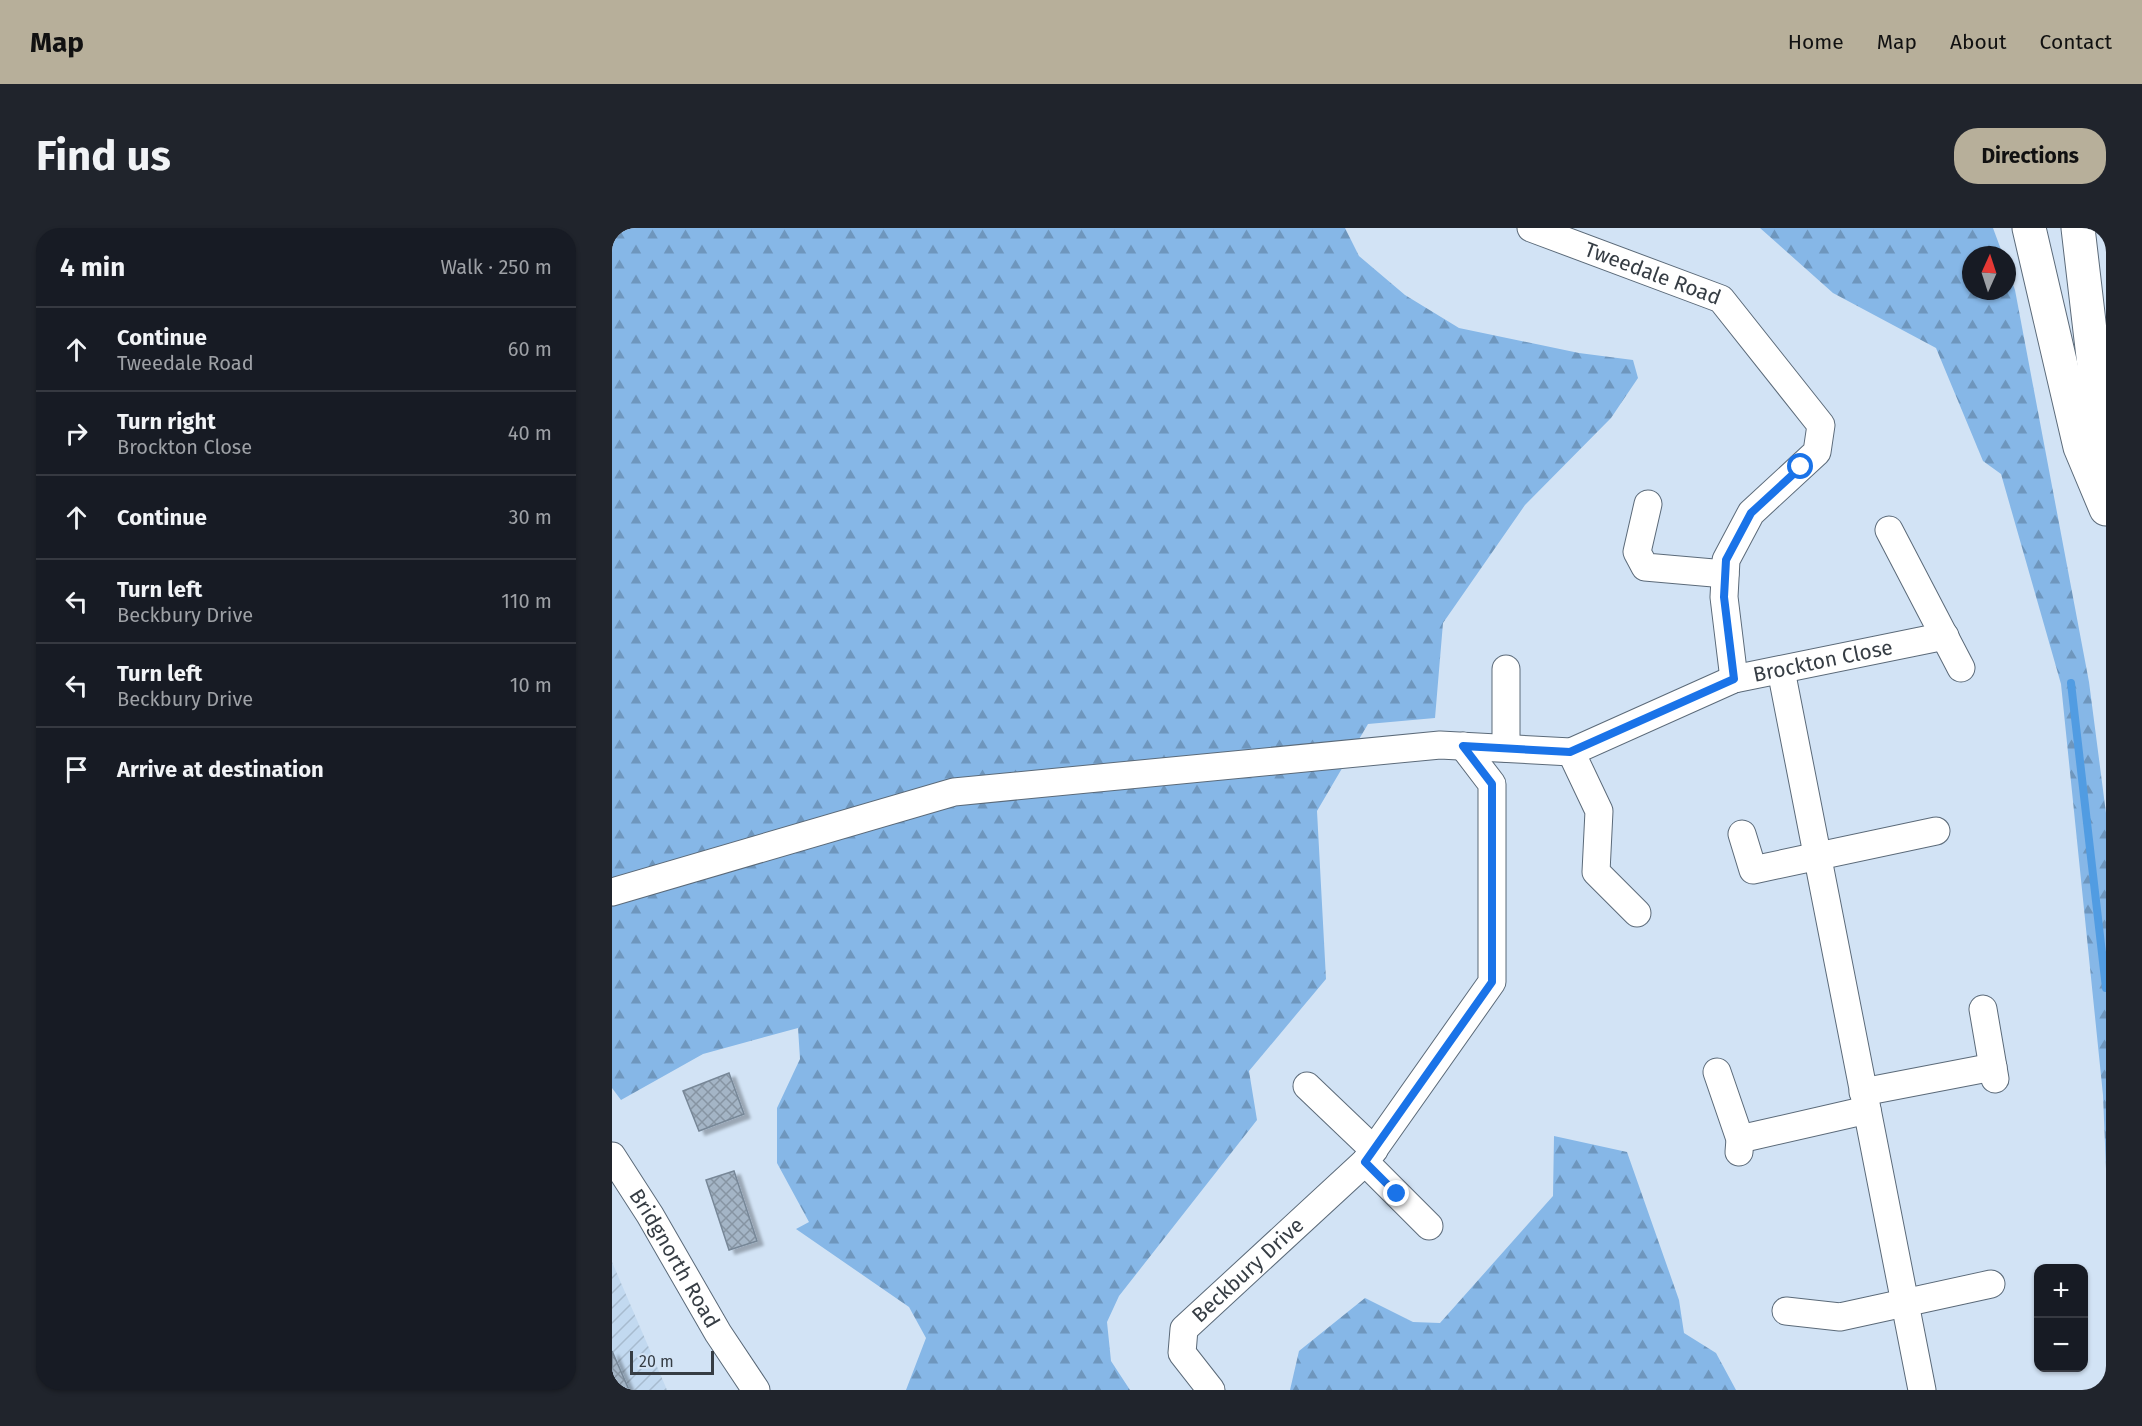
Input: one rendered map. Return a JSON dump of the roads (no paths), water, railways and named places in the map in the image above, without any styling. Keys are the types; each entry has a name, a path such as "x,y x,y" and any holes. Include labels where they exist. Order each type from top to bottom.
{"main road":[{"path":"2029,228 2080,447 2106,509"},
{"path":"2078,228 2106,468"}],"street":[{"name":"Tweedale Road","path":"1531,228 1721,299 1821,425 1817,452 1751,513 1726,560 1724,597 1734,679"},
{"path":"1648,504 1637,552 1645,567 1725,574"},
{"path":"1889,530 1961,668"},
{"name":"Brockton Close","path":"1570,752 1734,679 1946,636"},
{"path":"1506,669 1506,748"},
{"path":"1781,670 1922,1390"},
{"path":"612,892 954,792 1428,746 1463,746 1570,752 1599,811 1596,872 1637,913"},
{"name":"Beckbury Drive","path":"1212,1390 1182,1353 1184,1329 1369,1156 1492,982 1492,784 1463,746"},
{"path":"1742,834 1753,870 1936,831"},
{"path":"1717,1072 1740,1146 1865,1101 1994,1073 1983,1009"},
{"path":"1307,1086 1429,1226"},
{"name":"Bridgnorth Road","path":"612,1156 650,1215 717,1333 756,1390"},
{"path":"1786,1311 1840,1317 1991,1284"}],"waterway":[{"path":"2071,683 2106,988"}]}
